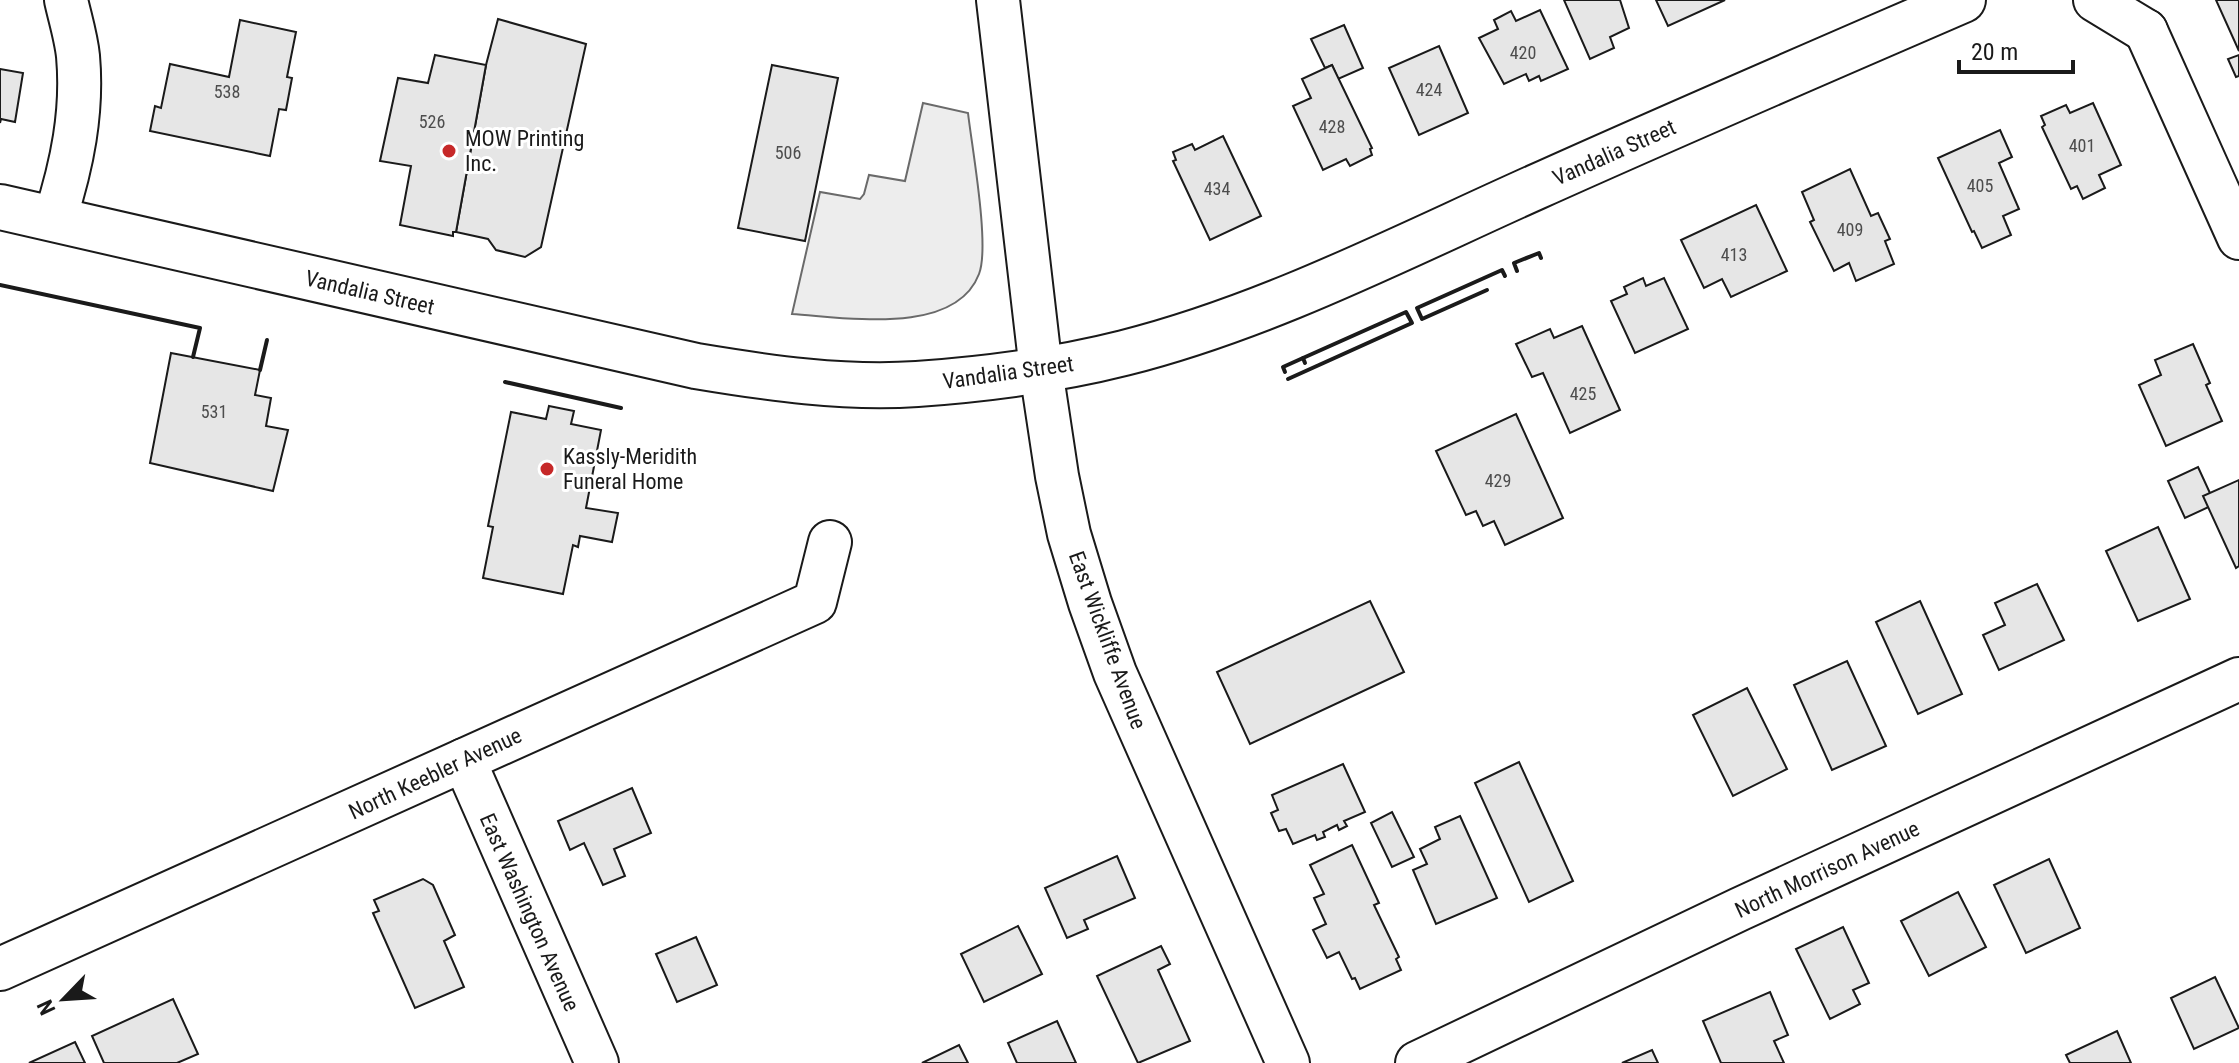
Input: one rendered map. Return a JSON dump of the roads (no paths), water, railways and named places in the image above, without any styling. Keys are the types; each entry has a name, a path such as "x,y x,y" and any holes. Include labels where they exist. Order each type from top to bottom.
{"main road":[{"name":"Vandalia Street","path":"0,207 696,366 833,382 915,384 1041,370 1138,349 1228,320 1303,292 1963,0"}],"street":[{"path":"55,218 71,168 78,115 78,55 66,0"},
{"name":"East Wickliffe Avenue","path":"998,0 1041,370 1063,505 1090,603 1115,673 1288,1063"},
{"path":"2095,0 2150,15 2239,238"},
{"name":"North Keebler Avenue","path":"0,969 815,602 830,542"},
{"name":"North Morrison Avenue","path":"1417,1063 1740,909 2239,679"},
{"name":"East Washington Avenue","path":"464,760 597,1063"}],"place":[{"name":"MOW Printing Inc.","path":"449,151"},
{"name":"Kassly-Meridith Funeral Home","path":"547,469"}]}
